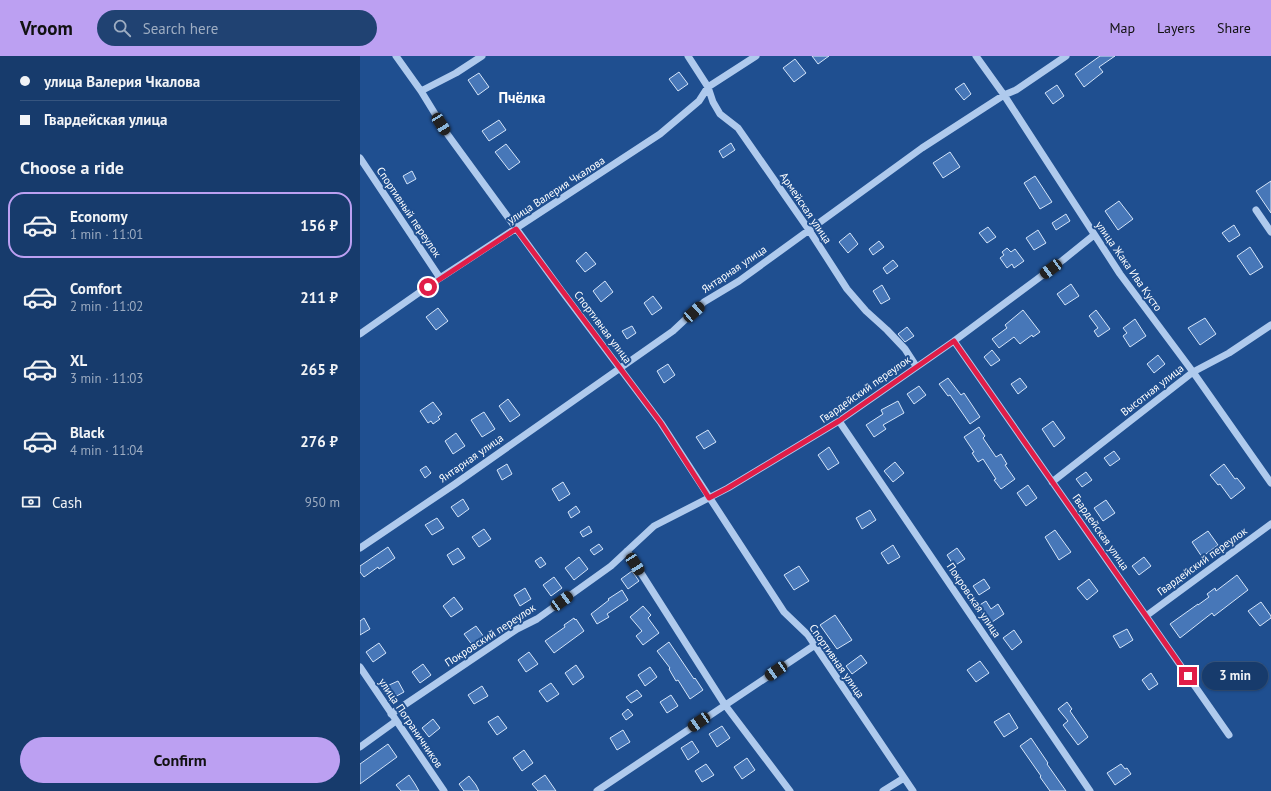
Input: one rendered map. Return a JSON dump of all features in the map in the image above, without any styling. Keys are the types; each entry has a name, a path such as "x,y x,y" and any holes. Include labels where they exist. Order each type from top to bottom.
{"street":[{"name":"Спортивная улица","path":"396,56 421,91 448,135 516,229 661,423 784,612 808,635 913,791"},
{"path":"421,91 456,74 482,56"},
{"name":"Армейская улица","path":"688,56 708,87 713,102 720,114 738,128 809,230 847,289 866,311 905,349 916,366"},
{"name":"улица Валерия Чкалова","path":"360,334 440,278 660,134 699,101 708,87 756,56"},
{"name":"улица Жака Ива Кусто","path":"976,56 1004,95 1120,274 1193,372 1271,483"},
{"name":"Янтарная улица","path":"360,548 620,368 673,330 704,302 739,281 922,148 1004,95 1016,90 1066,56"},
{"name":"Спортивный переулок","path":"360,158 440,278"},
{"path":"1256,210 1271,232"},
{"name":"Гвардейский переулок","path":"654,526 728,488 839,421 954,341 1063,260 1094,235"},
{"name":"Высотная улица","path":"1052,482 1193,372 1229,353 1271,325"},
{"name":"Гвардейская улица","path":"954,341 1229,735"},
{"name":"Покровская улица","path":"839,421 1090,791"},
{"name":"Гвардейский переулок","path":"1146,616 1271,524"},
{"name":"Покровский переулок","path":"391,714 517,629 537,619 611,566 654,526"},
{"path":"626,551 725,705 790,791"},
{"path":"597,791 815,645"},
{"name":"улица Пограничников","path":"360,667 444,791"},
{"path":"360,747 396,721"},
{"path":"883,791 904,778"}],"building":[{"path":"812,56 829,56 818,64"},
{"path":"1100,56 1115,56 1099,67 1103,72 1084,87 1075,74"},
{"path":"795,59 806,73 794,82 783,68"},
{"path":"679,72 688,84 678,91 669,79"},
{"path":"479,73 489,87 478,95 468,80"},
{"path":"964,83 971,94 964,100 955,89"},
{"path":"1057,85 1064,96 1053,104 1045,93"},
{"path":"499,120 506,130 489,141 482,131"},
{"path":"731,143 735,150 723,158 719,151"},
{"path":"506,144 520,162 509,170 495,152"},
{"path":"950,152 960,167 943,178 933,163"},
{"path":"412,171 416,179 407,184 403,176"},
{"path":"1035,176 1052,202 1040,209 1024,183"},
{"path":"1271,181 1271,213 1256,191"},
{"path":"1119,201 1133,219 1118,230 1105,211"},
{"path":"1066,214 1070,221 1056,230 1052,223"},
{"path":"1234,225 1240,235 1229,242 1222,233"},
{"path":"988,227 996,237 987,243 979,233"},
{"path":"1038,230 1046,243 1034,250 1026,238"},
{"path":"850,233 858,244 848,253 839,242"},
{"path":"879,241 884,247 873,255 869,249"},
{"path":"1250,247 1263,267 1250,275 1237,256"},
{"path":"1007,248 1011,252 1015,249 1024,261 1014,268 1012,264 1007,268 1000,258 1004,255 1002,252"},
{"path":"586,252 596,264 585,272 576,261"},
{"path":"893,260 898,266 887,274 883,268"},
{"path":"605,281 613,292 601,302 593,291"},
{"path":"1071,284 1079,296 1065,305 1057,294"},
{"path":"882,285 890,299 881,304 873,291"},
{"path":"653,296 662,308 652,315 644,303"},
{"path":"438,308 448,321 436,330 426,317"},
{"path":"1023,310 1040,332 1033,337 1032,335 1020,344 1014,337 999,348 992,339 1007,328 1005,325"},
{"path":"1096,310 1110,329 1098,337 1094,331 1098,328 1089,316"},
{"path":"1205,318 1216,334 1200,345 1188,328"},
{"path":"1135,319 1146,336 1130,347 1123,336 1127,333 1123,328"},
{"path":"632,326 636,333 627,339 622,331"},
{"path":"907,327 914,336 905,342 898,334"},
{"path":"992,350 1000,360 991,366 984,357"},
{"path":"1158,355 1165,364 1154,373 1147,364"},
{"path":"668,364 675,375 664,383 657,371"},
{"path":"948,378 961,395 964,393 980,417 970,424 950,395 948,396 939,384"},
{"path":"1020,378 1027,387 1018,394 1011,384"},
{"path":"919,386 926,395 914,404 907,394"},
{"path":"508,399 520,415 510,422 499,406"},
{"path":"898,401 904,413 883,425 886,429 874,437 866,425 883,414 881,410"},
{"path":"433,402 442,414 438,417 440,419 433,424 431,421 428,423 420,411"},
{"path":"484,412 495,429 482,437 471,420"},
{"path":"1053,421 1065,438 1054,447 1042,429"},
{"path":"979,427 985,436 983,438 996,457 1001,454 1007,464 1005,465 1015,479 1001,489 994,480 996,479 983,459 978,462 972,453 974,452 964,437"},
{"path":"708,430 716,442 704,449 696,437"},
{"path":"456,433 465,446 453,454 445,441"},
{"path":"829,447 839,463 828,470 818,455"},
{"path":"1114,451 1120,459 1110,466 1104,458"},
{"path":"895,462 904,473 893,482 884,471"},
{"path":"507,464 512,474 502,480 497,470"},
{"path":"1224,464 1235,479 1237,478 1245,488 1231,499 1220,484 1218,485 1210,475"},
{"path":"426,466 431,473 425,478 420,470"},
{"path":"1086,472 1092,480 1082,487 1076,479"},
{"path":"563,482 570,494 559,501 552,489"},
{"path":"1028,485 1037,498 1026,506 1017,493"},
{"path":"463,499 469,509 458,517 451,507"},
{"path":"1106,500 1115,513 1103,521 1094,508"},
{"path":"576,506 580,512 571,518 568,512"},
{"path":"870,510 876,520 862,529 856,518"},
{"path":"437,518 444,528 432,535 425,525"},
{"path":"589,526 592,532 583,537 580,532"},
{"path":"484,529 491,539 479,547 472,537"},
{"path":"1055,530 1071,552 1059,560 1045,537"},
{"path":"1208,531 1218,545 1202,557 1192,542"},
{"path":"599,544 603,549 594,555 590,550"},
{"path":"893,545 900,557 888,564 881,553"},
{"path":"388,547 395,558 379,569 378,567 364,577 360,572 360,566"},
{"path":"458,548 465,558 453,565 447,555"},
{"path":"957,548 965,559 954,566 947,555"},
{"path":"541,557 546,564 540,568 535,561"},
{"path":"579,557 588,569 574,580 565,568"},
{"path":"1144,557 1151,566 1139,575 1132,566"},
{"path":"799,566 809,581 794,590 784,575"},
{"path":"632,571 639,581 628,589 621,579"},
{"path":"1237,575 1248,590 1214,616 1212,613 1180,638 1170,624 1209,597 1207,594 1215,588 1216,591"},
{"path":"554,577 562,588 551,596 543,585"},
{"path":"984,579 990,588 979,595 973,586"},
{"path":"1089,579 1098,591 1087,600 1077,588"},
{"path":"525,588 531,599 520,606 514,595"},
{"path":"622,590 628,600 607,614 609,617 597,624 591,614 609,600 608,599"},
{"path":"454,597 463,609 451,617 443,606"},
{"path":"986,601 991,609 998,604 1004,614 989,624 978,606"},
{"path":"1261,602 1271,618 1260,626 1248,611"},
{"path":"643,606 651,615 648,618 659,633 643,645 636,636 642,631 630,617"},
{"path":"835,615 852,640 837,649 820,625"},
{"path":"364,618 370,629 360,635 360,621"},
{"path":"574,618 584,631 554,653 545,641 565,627 564,625"},
{"path":"476,626 484,637 473,646 464,634"},
{"path":"1127,629 1133,640 1120,648 1113,636"},
{"path":"1014,630 1022,642 1012,650 1003,638"},
{"path":"669,642 703,690 690,699 678,680 676,681 669,669 670,668 657,651"},
{"path":"379,643 386,653 373,662 366,652"},
{"path":"529,652 538,664 526,672 518,660"},
{"path":"861,655 867,663 852,674 846,666"},
{"path":"980,661 989,673 976,682 967,670"},
{"path":"423,664 431,675 420,683 412,672"},
{"path":"576,665 584,677 573,685 565,673"},
{"path":"650,667 657,677 645,686 638,675"},
{"path":"1151,673 1158,684 1149,690 1142,680"},
{"path":"398,681 404,692 393,698 387,686"},
{"path":"551,683 559,694 547,702 539,691"},
{"path":"482,686 488,696 474,704 468,695"},
{"path":"637,690 642,696 631,703 626,697"},
{"path":"671,695 678,706 667,713 660,702"},
{"path":"1067,702 1072,709 1070,711 1088,737 1078,745 1063,725 1068,721 1058,709"},
{"path":"628,709 633,715 626,720 622,714"},
{"path":"1009,713 1018,728 1004,737 994,722"},
{"path":"498,716 507,728 497,735 488,722"},
{"path":"433,719 440,728 429,737 422,728"},
{"path":"722,726 730,738 717,747 709,734"},
{"path":"623,730 630,742 617,750 610,738"},
{"path":"1031,738 1066,791 1050,791 1040,777 1041,776 1020,746"},
{"path":"692,741 699,752 688,760 681,748"},
{"path":"388,744 397,757 360,784 360,764"},
{"path":"524,750 533,763 522,771 513,758"},
{"path":"747,758 755,770 742,779 734,767"},
{"path":"706,764 714,775 702,782 695,771"},
{"path":"1121,764 1125,769 1127,768 1131,774 1115,785 1107,773"},
{"path":"409,775 419,791 401,791 396,785"},
{"path":"545,775 556,791 538,791 532,784"},
{"path":"469,776 479,791 464,791 459,784"}],"district":[{"name":"Пчёлка","path":"522,98"}],"route":[{"path":"428,287 516,229 661,423 709,498 839,421 954,341 1188,676"}]}
